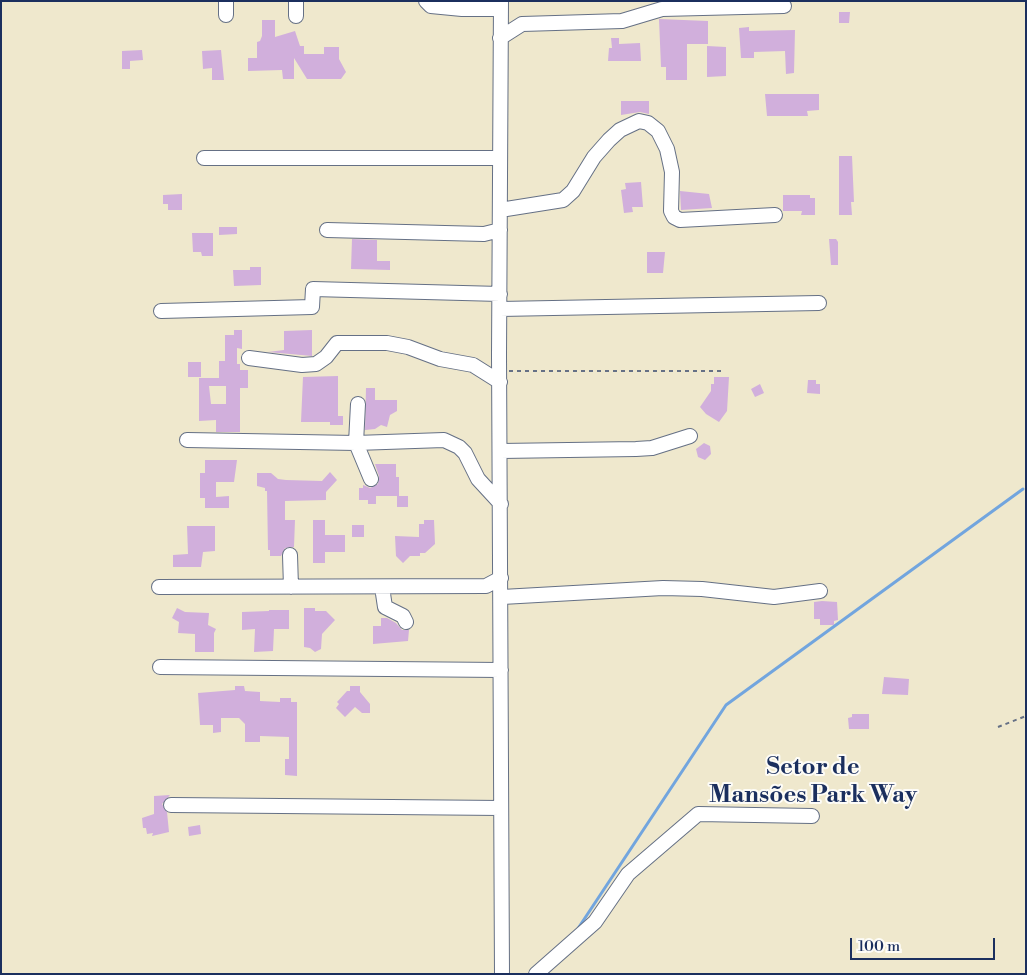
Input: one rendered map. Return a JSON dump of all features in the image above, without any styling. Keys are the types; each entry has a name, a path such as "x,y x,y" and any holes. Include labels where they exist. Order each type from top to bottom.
{"street":[{"path":"296,1 296,16"},
{"path":"426,1 431,6 462,9 501,4"},
{"path":"501,4 522,24"},
{"path":"501,4 502,974"},
{"path":"500,38 522,24 622,21 662,8 784,6"},
{"path":"500,210 563,200 573,191 594,157 610,140 620,130 639,121 648,123 658,131 667,149 672,172 671,211 674,217 680,220 774,216"},
{"path":"204,158 500,158"},
{"path":"327,230 484,234 500,230"},
{"path":"484,234 500,245"},
{"path":"161,311 312,307 313,289 500,294"},
{"path":"500,308 819,303"},
{"path":"249,358 302,365 316,364 326,357 337,343 387,343 408,347 440,359 473,364 500,377"},
{"path":"473,364 500,355"},
{"path":"358,404 356,443 371,478"},
{"path":"501,451 652,448 690,436"},
{"path":"187,440 356,443 440,440 452,442 465,453 478,479 501,504"},
{"path":"290,555 291,587"},
{"path":"159,588 486,586 502,578"},
{"path":"486,586 502,598 663,588 702,589 774,597 820,591"},
{"path":"382,587 385,607 403,616 406,622"},
{"path":"160,667 501,670"},
{"path":"171,805 501,808"},
{"path":"536,974 595,922 628,874 698,814 812,816"}],"path":[{"path":"500,377 724,371"},
{"path":"998,727 1026,716"}],"building":[{"path":"839,12 850,12 849,23 839,23"},
{"path":"659,19 708,21 708,44 687,44 687,80 666,80 666,67 661,67"},
{"path":"262,20 275,20 275,37 295,31 300,46 304,46 304,54 324,54 324,47 339,47 339,59 346,72 341,79 307,79 294,58 294,79 283,79 282,70 248,71 248,58 257,58 257,42 260,41 262,36"},
{"path":"749,27 749,31 795,30 794,73 786,74 785,51 754,52 754,58 741,58 739,28"},
{"path":"611,38 619,38 619,44 640,43 641,61 608,61 609,48 612,48"},
{"path":"707,46 726,47 726,76 707,77"},
{"path":"142,50 143,60 130,61 130,69 122,69 122,51"},
{"path":"221,50 224,80 212,80 212,68 203,69 202,51"},
{"path":"765,94 819,94 819,110 807,111 808,116 767,116"},
{"path":"621,101 649,101 649,114 640,112 621,115"},
{"path":"839,156 852,156 854,202 851,202 852,215 839,215"},
{"path":"641,182 643,207 632,207 633,212 624,213 621,190 626,189 625,183"},
{"path":"680,191 709,194 712,208 681,210"},
{"path":"182,194 182,210 168,210 168,204 163,204 163,195"},
{"path":"783,195 810,195 810,198 815,198 815,215 801,215 802,211 783,211"},
{"path":"219,227 237,227 237,234 219,235"},
{"path":"192,233 213,233 213,256 202,256 201,252 193,252"},
{"path":"352,239 377,240 377,261 390,261 390,270 351,269"},
{"path":"829,239 836,239 838,242 838,265 831,265"},
{"path":"647,252 665,252 663,273 647,273"},
{"path":"250,267 261,267 261,285 234,286 233,270 250,270"},
{"path":"234,330 242,330 242,349 237,348 237,364 240,364 240,370 248,370 248,388 240,388 240,432 216,432 216,420 199,421 199,378 219,378 219,361 225,361 225,335 234,335","holes":["209,386 226,386 226,404 211,404"]},
{"path":"312,330 312,356 268,352 284,350 284,331"},
{"path":"188,362 201,362 201,377 188,377"},
{"path":"338,376 338,416 343,416 343,425 330,425 330,422 301,422 303,377"},
{"path":"714,377 729,377 727,411 719,422 706,414 700,407 711,391"},
{"path":"808,380 816,380 816,384 820,384 820,394 807,393"},
{"path":"760,384 764,393 755,397 751,389"},
{"path":"366,388 375,388 375,400 397,400 397,411 390,415 387,427 381,425 375,429 365,430"},
{"path":"704,443 710,446 711,454 705,460 698,457 696,449"},
{"path":"205,460 237,460 234,482 216,482 216,497 229,496 229,508 205,508 205,498 200,498 200,473 205,473"},
{"path":"375,464 396,464 396,477 399,477 399,496 376,496 376,504 368,504 368,500 359,500 359,488 363,488 363,485 370,488 378,484 379,476"},
{"path":"330,472 337,480 326,492 326,500 285,501 285,520 295,520 294,547 285,548 281,556 270,556 270,550 268,550 267,491 265,491 265,488 257,486 257,473 271,473 278,479 286,480 322,481"},
{"path":"397,496 408,496 408,507 397,507"},
{"path":"313,520 325,520 325,535 345,535 345,552 325,552 325,563 313,563"},
{"path":"424,520 434,520 435,544 425,553 420,553 420,556 410,556 403,563 396,556 395,536 419,537 419,524 424,524"},
{"path":"352,525 364,525 364,537 352,537"},
{"path":"187,526 215,526 215,551 203,552 201,567 173,567 173,555 188,554"},
{"path":"814,602 837,602 838,620 834,621 834,625 820,625 820,619 814,619"},
{"path":"177,608 185,612 209,613 208,625 216,629 214,633 214,652 195,652 195,634 178,633 179,622 172,618"},
{"path":"304,608 326,611 335,620 322,634 321,649 315,652 310,648 304,647"},
{"path":"289,610 289,629 274,629 273,651 254,652 255,629 242,630 242,612"},
{"path":"381,618 387,618 396,623 402,630 409,630 408,641 373,644 373,626 381,626"},
{"path":"884,677 909,679 908,695 882,694"},
{"path":"235,686 244,686 245,691 260,692 260,701 280,702 280,698 291,698 291,702 297,702 297,776 285,775 285,759 289,759 289,737 260,736 260,742 245,742 245,724 239,718 221,718 221,732 213,733 213,725 200,725 198,693 235,690"},
{"path":"350,686 360,686 360,692 370,704 370,713 362,713 355,707 345,717 336,708 339,704 337,702 347,691 350,691"},
{"path":"852,714 869,714 869,729 849,729 848,718 852,717"},
{"path":"170,795 162,804 167,812 169,832 152,836 153,833 147,834 146,828 143,828 142,818 154,814 154,796"},
{"path":"200,825 201,834 189,836 188,827"}],"waterway":[{"path":"577,930 726,705 1023,489"}],"district":[{"name":"Setor de Mansões Park Way","path":"813,782"}]}
